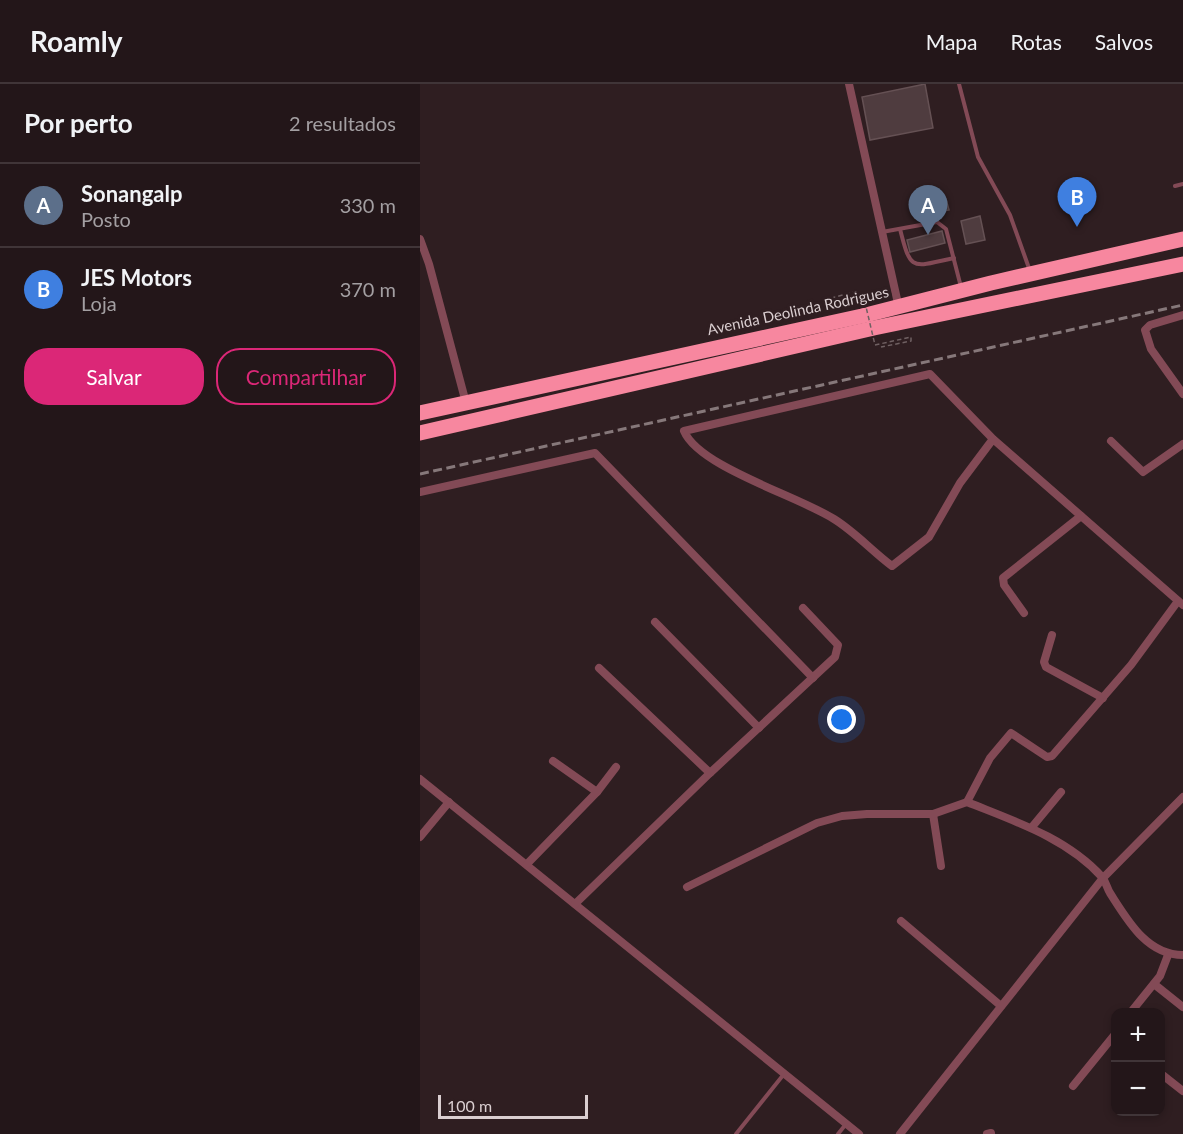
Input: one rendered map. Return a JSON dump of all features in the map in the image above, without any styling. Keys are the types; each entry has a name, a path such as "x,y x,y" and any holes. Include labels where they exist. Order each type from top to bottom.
{"highway":[{"name":"Avenida Deolinda Rodrigues","path":"420,413 899,308 1183,239"},
{"path":"420,433 874,328 1183,264"}],"street":[{"path":"849,84 899,308"},
{"path":"420,239 429,264 466,403"},
{"path":"1183,315 1150,325 1145,330 1151,349 1183,394"},
{"path":"967,802 978,778 1009,735 1014,733 1047,757 1052,756 1181,603 993,439 930,374 684,431 698,450 732,471 782,491 835,519 892,566 929,537 960,483 993,439"},
{"path":"1111,441 1143,472 1183,444"},
{"path":"420,492 595,453 813,678"},
{"path":"1024,613 1004,585 1003,578 1081,516"},
{"path":"575,904 710,773 835,657 838,645 803,608"},
{"path":"655,622 759,728"},
{"path":"1052,635 1047,647 1046,667 1103,698"},
{"path":"599,668 710,773"},
{"path":"553,761 597,792"},
{"path":"527,864 597,792 616,767"},
{"path":"420,779 859,1134"},
{"path":"1032,827 1061,792"},
{"path":"900,1134 1103,878 1183,797"},
{"path":"420,837 449,802"},
{"path":"687,887 817,823 842,816 867,814 933,814 967,802 1032,827 1075,855 1103,878 1109,891 1140,936 1151,946 1168,955 1183,955"},
{"path":"933,814 940,866"},
{"path":"902,921 1001,1006"},
{"path":"1134,1008 1154,984 1166,965 1168,955"},
{"path":"1154,984 1183,1007"},
{"path":"1074,1086 1111,1039"},
{"path":"1165,1076 1183,1091"}],"lane":[{"path":"959,84 978,157 997,187 1017,230 1030,275"},
{"path":"1175,186 1183,184"},
{"path":"882,232 937,222 943,225 962,291"},
{"path":"900,229 907,258 911,262 920,265 954,258"},
{"path":"736,1134 785,1074"},
{"path":"838,1134 846,1124"}],"path":[{"path":"857,291 828,299 828,302 863,294 875,345 911,337 911,340 881,347"}],"building":[{"path":"925,84 933,128 870,140 862,97"},
{"path":"946,199 949,210 922,215 920,205"},
{"path":"980,216 985,240 966,244 961,221"},
{"path":"942,231 945,243 910,252 907,240"}],"railway":[{"path":"420,474 1183,305"}],"place":[{"name":"JES Motors","path":"1077,227"},
{"name":"Sonangalp","path":"928,235"}]}
